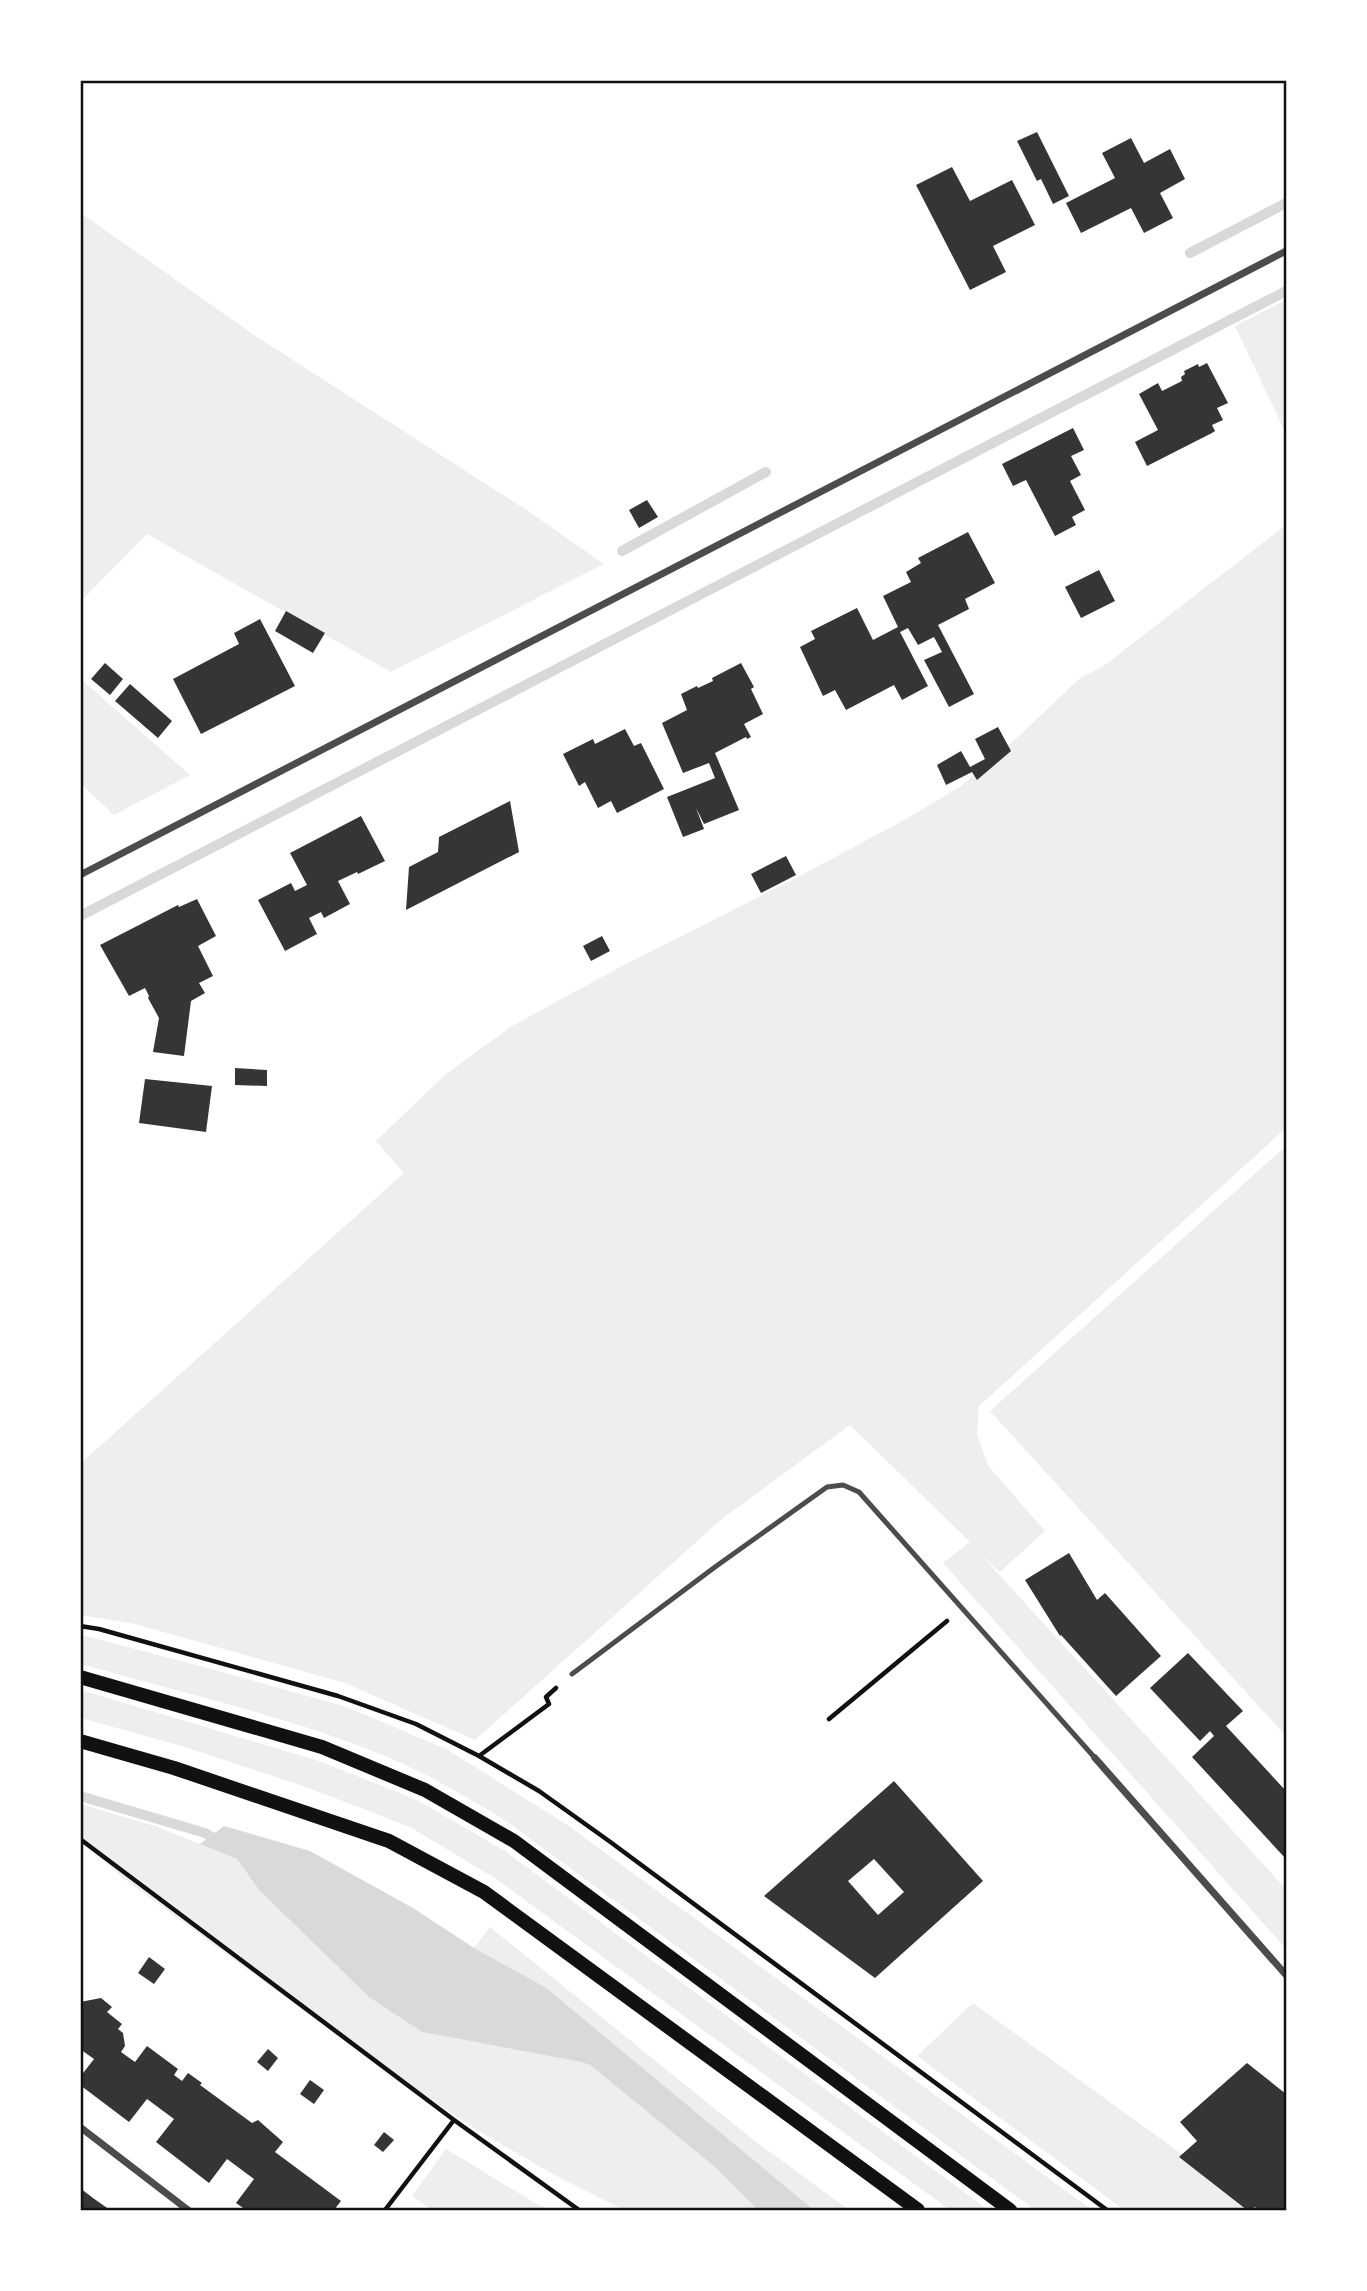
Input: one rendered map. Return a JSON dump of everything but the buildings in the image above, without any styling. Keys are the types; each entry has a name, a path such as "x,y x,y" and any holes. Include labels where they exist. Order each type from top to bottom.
{"main road":[{"path":"80,1677 322,1747 425,1790 514,1841 1010,2210"},
{"path":"80,1741 174,1768 389,1841 484,1892 918,2210"}],"street":[{"path":"80,875 1286,251"},
{"path":"1094,1758 1286,1975"},
{"path":"80,2127 188,2210"}],"lane":[{"path":"572,1674 827,1487 844,1485 859,1492 1094,1758"}],"path":[{"path":"829,1719 960,1608"},
{"path":"80,1626 338,1696 416,1724 479,1756 539,1791 610,1841 1107,2210"},
{"path":"479,1756 549,1704 546,1697 572,1674"},
{"path":"80,1839 454,2120 579,2210"},
{"path":"385,2210 454,2120"}],"shaded area":[{"path":"81,213 254,335 528,511 604,564 391,672 147,534 81,601"},
{"path":"1286,300 1286,434 1235,326"},
{"path":"1286,525 1286,1128 979,1406 977,1434 988,1466 1045,1531 1000,1572 983,1557 1286,1889 1286,1949 943,1563 970,1542 850,1425 723,1518 475,1740 345,1683 135,1624 81,1615 81,1463 404,1173 376,1141 446,1074 512,1026 622,966 800,876 961,786 1079,679 1105,665"},
{"path":"81,679 190,775 114,815 81,784"},
{"path":"1286,1146 1286,1736 990,1411"},
{"path":"81,1635 347,1707 448,1750 566,1824 1092,2210 1035,2210 506,1821 456,1791 386,1756 333,1736 81,1664"},
{"path":"81,1690 316,1760 417,1800 505,1851 988,2210 950,2210 496,1879 412,1828 309,1788 185,1747 81,1718"},
{"path":"81,1804 158,1827 237,1859 259,1890 369,1997 422,2032 590,2065 715,2167 758,2210 624,2210 551,2173 477,2130 353,2047 123,1878 81,1841"},
{"path":"224,1826 310,1851 413,1908 474,1948 545,1987 814,2210 758,2210 715,2167 590,2065 422,2032 369,1997 259,1890 237,1859 200,1844"},
{"path":"490,1927 751,2138 849,2210 814,2210 545,1987 474,1948"},
{"path":"973,2003 1259,2210 1124,2210 917,2056"},
{"path":"446,2149 550,2210 432,2210 412,2196"}],"waterway":[{"path":"1190,253 1286,203"},
{"path":"80,916 1286,291"},
{"path":"622,551 766,472"},
{"path":"80,1796 205,1833 221,1842"}]}
